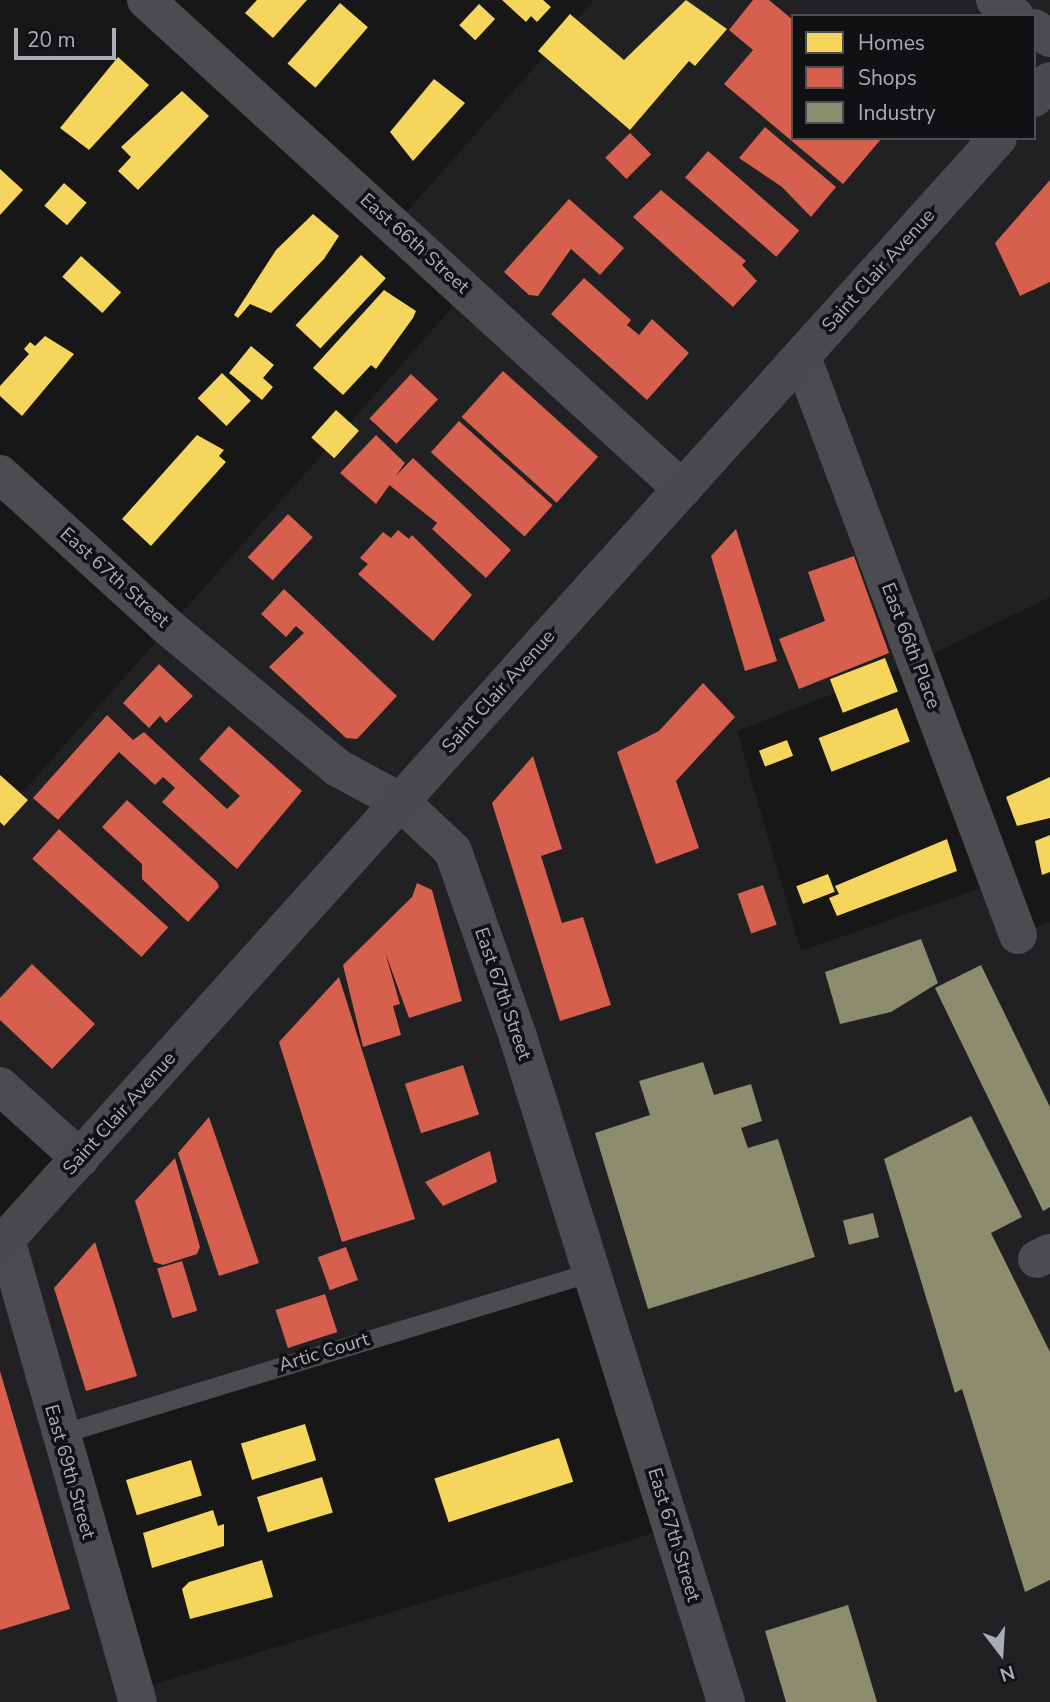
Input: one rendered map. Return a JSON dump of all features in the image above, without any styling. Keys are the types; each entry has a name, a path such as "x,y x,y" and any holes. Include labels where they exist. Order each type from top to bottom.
{"main road":[{"path":"1036,96 1050,81"},
{"name":"Saint Clair Avenue","path":"3,1243 996,140"}],"street":[{"name":"East 66th Street","path":"146,0 682,489"},
{"path":"995,0 1012,14"},
{"name":"East 66th Place","path":"802,357 1018,935"},
{"name":"East 67th Street","path":"0,474 167,626 338,768 401,802 453,851 591,1272 726,1702"},
{"path":"0,1086 80,1158"},
{"name":"East 69th Street","path":"3,1243 57,1435 138,1702"}],"lane":[{"name":"Artic Court","path":"57,1435 591,1272"}],"shaded area":[{"path":"594,0 1050,0 1050,597 916,662 737,731 801,951 998,882 1018,935 1050,922 1050,1702 0,1702 0,1246 80,1158 0,1086 0,818 466,292 394,226","holes":["590,1272 671,1528 134,1690 57,1436"]}],"building: Homes":[{"path":"257,0 307,0 273,38 245,13"},
{"path":"502,0 543,0 551,7 537,22 531,16 526,22"},
{"path":"686,0 727,29 695,66 689,61 630,130 538,51 570,14 624,60"},
{"path":"340,3 368,27 315,88 288,63"},
{"path":"479,4 495,19 475,40 459,25"},
{"path":"118,57 149,85 89,150 60,128"},
{"path":"434,79 465,103 413,161 390,132"},
{"path":"182,91 209,116 138,190 118,171 131,157 121,147"},
{"path":"0,169 23,190 0,215"},
{"path":"64,183 87,203 67,225 44,206"},
{"path":"313,214 339,236 324,259 271,313 250,304 238,318 234,315 276,250"},
{"path":"361,255 386,278 320,348 296,325"},
{"path":"81,256 121,292 102,313 62,277"},
{"path":"384,290 416,311 376,369 371,365 343,395 313,368"},
{"path":"45,336 74,354 22,416 0,396 0,386 29,354 24,349 30,342 35,346"},
{"path":"251,346 274,365 263,378 273,387 262,400 229,373"},
{"path":"222,373 251,401 226,426 198,398"},
{"path":"336,410 359,431 334,458 311,437"},
{"path":"197,435 224,450 219,456 226,462 151,546 122,519"},
{"path":"885,658 898,692 843,713 830,679"},
{"path":"897,708 910,742 831,772 819,738"},
{"path":"787,740 793,756 765,767 759,751"},
{"path":"0,775 28,800 4,826 0,822"},
{"path":"1050,777 1050,818 1017,826 1006,797"},
{"path":"1050,835 1050,872 1042,875 1035,841"},
{"path":"947,839 957,871 837,916 829,898 839,894 835,886"},
{"path":"828,874 835,892 803,904 796,886"},
{"path":"305,1424 316,1460 252,1480 241,1444"},
{"path":"559,1438 573,1482 449,1522 434,1478"},
{"path":"191,1460 202,1495 137,1515 126,1480"},
{"path":"322,1477 333,1512 268,1532 257,1497"},
{"path":"213,1510 218,1526 224,1524 224,1546 152,1568 143,1533"},
{"path":"262,1560 273,1597 190,1619 182,1589 189,1582"}],"building: Shops":[{"path":"753,0 769,0 791,18 791,140 880,140 843,184 724,84 753,50 729,30"},
{"path":"765,127 836,187 811,217 782,187 739,158"},
{"path":"630,133 651,154 626,179 605,158"},
{"path":"708,151 799,230 776,257 685,177"},
{"path":"1050,180 1050,282 1020,296 995,243"},
{"path":"661,190 746,261 742,265 757,281 733,307 633,217"},
{"path":"569,199 624,248 600,275 571,249 538,296 529,295 504,272"},
{"path":"584,278 631,320 627,325 639,335 652,319 689,353 647,400 551,314"},
{"path":"503,371 598,457 557,503 462,417"},
{"path":"411,374 438,399 396,444 369,419"},
{"path":"459,421 553,505 525,537 431,452"},
{"path":"376,435 405,463 376,504 340,473"},
{"path":"413,458 511,550 486,578 432,529 437,523 388,484"},
{"path":"288,514 313,537 273,580 248,557"},
{"path":"736,529 777,661 745,671 711,556"},
{"path":"398,530 409,539 412,535 472,595 433,641 358,574 368,564 360,558 383,532 391,538"},
{"path":"854,556 889,653 799,689 779,639 825,621 808,572"},
{"path":"284,589 397,696 357,739 346,738 269,667 304,633 296,626 286,637 261,614"},
{"path":"159,664 193,696 166,723 160,716 149,728 123,703"},
{"path":"703,683 735,717 676,781 699,848 656,864 617,752 659,731"},
{"path":"107,715 133,740 144,732 227,809 240,796 199,759 229,726 302,791 237,869 162,802 175,788 163,777 155,785 119,752 58,820 33,798"},
{"path":"533,756 562,849 541,856 562,923 583,917 611,1005 560,1021 492,803"},
{"path":"127,800 217,882 219,887 188,922 142,879 142,864 102,827"},
{"path":"59,829 168,927 141,957 32,859"},
{"path":"417,883 432,890 462,1001 409,1018 385,952 400,1004 393,1006 401,1035 363,1047 343,965 412,897"},
{"path":"763,885 777,925 751,934 737,894"},
{"path":"32,964 95,1024 52,1069 0,1020 0,998"},
{"path":"339,977 415,1219 342,1242 279,1042"},
{"path":"463,1065 479,1114 421,1133 405,1084"},
{"path":"209,1117 259,1263 219,1276 178,1153"},
{"path":"490,1151 497,1182 443,1206 425,1182"},
{"path":"175,1158 200,1247 197,1254 163,1265 154,1262 135,1201"},
{"path":"95,1242 137,1376 86,1391 54,1288"},
{"path":"346,1247 358,1280 330,1290 318,1257"},
{"path":"182,1261 197,1311 172,1318 157,1269"},
{"path":"325,1294 337,1332 288,1348 276,1310"},
{"path":"0,1371 70,1609 0,1630"}],"building: Industry":[{"path":"921,939 938,983 891,1012 840,1024 825,972"},
{"path":"981,965 1050,1107 1050,1207 1043,1211 935,988"},
{"path":"703,1062 714,1095 751,1084 762,1121 741,1128 748,1148 778,1139 815,1257 648,1309 595,1133 650,1115 639,1081"},
{"path":"971,1116 1022,1217 991,1233 1050,1352 1050,1580 1025,1592 962,1389 955,1393 884,1159"},
{"path":"873,1213 879,1237 849,1245 843,1220"},
{"path":"848,1605 877,1702 786,1702 765,1631"}]}
